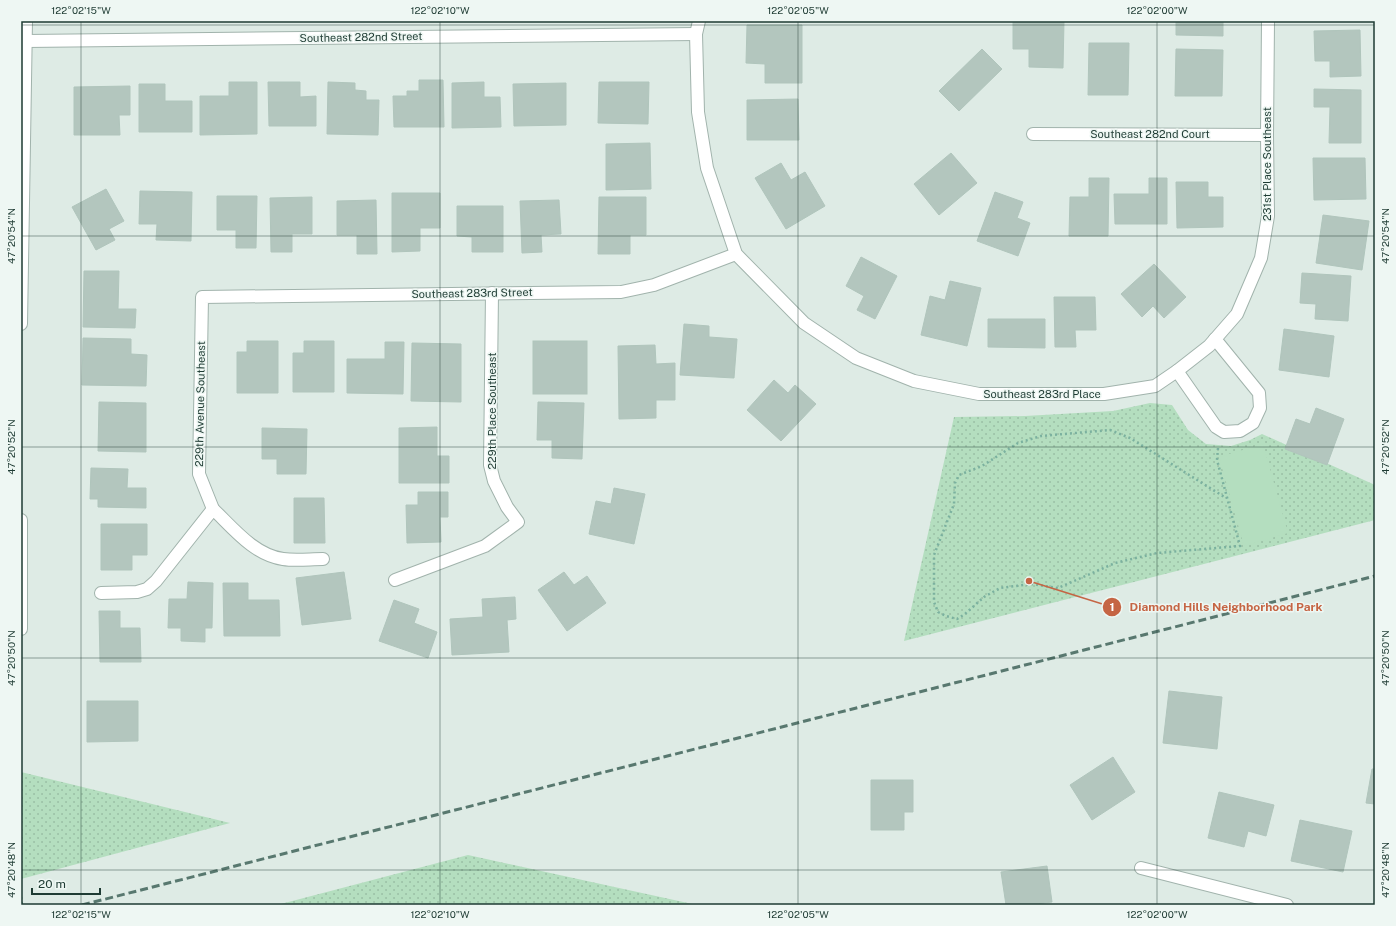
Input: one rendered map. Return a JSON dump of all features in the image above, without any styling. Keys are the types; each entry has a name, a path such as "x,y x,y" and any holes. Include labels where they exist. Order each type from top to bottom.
{"street":[{"path":"21,324 26,21"},
{"path":"699,21 696,34 698,112 707,168 736,254"},
{"name":"231st Place Southeast","path":"1177,371 1209,346 1237,314 1261,258 1268,216 1268,21"},
{"name":"Southeast 282nd Street","path":"26,41 696,34"},
{"name":"Southeast 282nd Court","path":"1033,134 1267,135"},
{"name":"Southeast 283rd Street","path":"202,297 621,292 654,285 736,254"},
{"name":"Southeast 283rd Place","path":"736,254 804,323 856,358 914,381 979,394 1104,394 1155,386 1177,371"},
{"name":"229th Place Southeast","path":"395,580 485,546 518,522 494,481 490,465 492,293"},
{"name":"229th Avenue Southeast","path":"202,297 199,474 213,509"},
{"path":"1177,371 1216,427 1220,430 1224,432 1240,431 1253,423 1260,408 1259,393 1215,339"},
{"path":"101,593 137,592 147,588 156,581 213,509 253,547 265,554 282,559 323,559"},
{"path":"21,520 21,629"},
{"path":"1141,868 1287,905"}],"path":[{"path":"1220,430 1217,460 1240,546 1157,553 1115,563 1058,588 1032,584 1000,588 984,597 957,619 938,612 934,602 934,555 954,504 955,483 959,475 982,466 1018,443 1041,436 1110,430 1130,438 1226,498"},
{"path":"21,897 22,905"}],"green space":[{"path":"1150,403 1172,405 1188,430 1206,444 1231,446 1250,440 1262,434 1375,485 1375,520 904,641 954,417 1025,416 1113,411"},
{"path":"1263,444 1288,533 1244,546 1219,457"},
{"path":"21,772 230,823 21,879"},
{"path":"468,855 697,905 277,905"}],"building":[{"path":"1013,21 1064,21 1063,68 1029,67 1029,49 1013,49"},
{"path":"1176,21 1223,21 1223,36 1176,35"},
{"path":"747,25 802,25 802,83 765,83 765,64 746,63"},
{"path":"1360,30 1361,76 1330,77 1330,61 1315,61 1314,31"},
{"path":"1089,43 1129,43 1128,95 1088,95"},
{"path":"982,49 1002,69 959,111 939,91"},
{"path":"1176,49 1223,50 1222,96 1175,96"},
{"path":"419,80 443,80 444,127 394,127 393,96 407,96 407,91 419,91"},
{"path":"229,82 257,82 257,134 200,135 200,96 229,96"},
{"path":"268,82 300,82 300,97 316,96 316,126 269,126"},
{"path":"328,82 355,83 355,90 366,91 366,100 379,100 378,135 327,134"},
{"path":"484,82 484,97 500,97 501,127 452,128 452,83"},
{"path":"599,82 649,82 648,124 598,123"},
{"path":"566,83 566,125 514,126 513,84"},
{"path":"139,84 165,84 165,101 192,101 192,132 139,132"},
{"path":"130,86 130,115 119,115 120,135 74,135 74,87"},
{"path":"1314,89 1361,90 1361,143 1329,143 1330,107 1314,107"},
{"path":"798,99 799,140 747,140 747,100"},
{"path":"650,143 651,189 606,190 606,144"},
{"path":"951,153 977,183 939,215 914,184"},
{"path":"1313,158 1365,158 1366,199 1314,200"},
{"path":"781,163 791,180 805,172 825,206 786,229 755,178"},
{"path":"1089,178 1109,178 1108,236 1069,236 1070,197 1089,197"},
{"path":"1149,178 1167,178 1167,224 1115,224 1114,194 1149,194"},
{"path":"1176,182 1208,182 1208,197 1223,197 1223,227 1177,228"},
{"path":"106,189 124,221 109,229 115,240 96,250 72,207"},
{"path":"140,191 192,192 191,241 156,240 157,224 139,224"},
{"path":"995,192 1023,202 1017,218 1030,223 1018,256 977,241"},
{"path":"392,193 440,193 440,228 420,228 420,251 392,252"},
{"path":"217,196 257,196 256,248 236,248 236,230 217,230"},
{"path":"312,197 312,234 292,234 292,252 271,252 270,198"},
{"path":"599,197 646,197 646,235 630,235 630,254 598,254"},
{"path":"376,200 377,254 357,254 357,235 337,235 337,201"},
{"path":"559,200 561,234 541,235 542,252 522,253 520,201"},
{"path":"457,206 503,206 503,252 472,252 472,237 457,236"},
{"path":"1323,215 1369,221 1362,270 1316,263"},
{"path":"861,257 897,276 875,319 857,310 864,296 846,286"},
{"path":"1154,264 1186,297 1164,318 1153,306 1142,317 1121,294"},
{"path":"84,271 119,271 118,309 136,309 135,328 83,327"},
{"path":"1302,273 1351,276 1348,321 1315,319 1316,304 1300,303"},
{"path":"950,281 981,288 967,346 921,335 930,296 945,300"},
{"path":"1054,297 1095,297 1096,330 1075,330 1076,347 1055,347"},
{"path":"988,319 1045,319 1045,348 988,347"},
{"path":"684,324 709,326 709,337 737,339 734,378 680,375"},
{"path":"1284,329 1334,336 1329,377 1279,370"},
{"path":"83,338 131,339 131,354 147,355 146,386 82,385"},
{"path":"247,341 278,341 278,393 237,393 237,352 247,352"},
{"path":"304,341 334,341 334,392 293,392 293,353 304,353"},
{"path":"533,341 587,341 587,394 533,394"},
{"path":"385,342 404,342 403,394 347,393 347,359 385,359"},
{"path":"412,343 461,344 461,402 411,401"},
{"path":"655,345 656,364 675,363 675,400 656,400 656,418 619,419 618,346"},
{"path":"774,380 788,393 795,385 816,404 781,441 747,410"},
{"path":"99,402 146,403 146,452 98,451"},
{"path":"538,402 584,403 582,459 552,458 552,440 537,440"},
{"path":"1316,408 1344,419 1327,465 1285,449 1296,419 1310,424"},
{"path":"437,427 437,456 449,456 449,483 399,483 399,428"},
{"path":"262,428 307,429 306,474 277,474 277,459 262,459"},
{"path":"91,468 128,469 127,488 146,488 146,508 98,507 98,499 90,499"},
{"path":"614,488 645,494 634,544 589,534 596,501 611,504"},
{"path":"418,492 448,492 448,517 440,517 441,542 407,543 406,505 418,505"},
{"path":"294,498 324,498 325,543 294,543"},
{"path":"101,524 147,524 147,555 132,555 132,570 101,570"},
{"path":"344,572 351,619 302,625 296,578"},
{"path":"564,572 574,585 587,576 606,603 567,631 538,590"},
{"path":"188,582 213,583 212,628 205,628 205,642 181,641 181,628 168,628 169,599 187,599"},
{"path":"223,583 248,583 248,600 279,600 280,636 224,636"},
{"path":"515,597 516,619 507,620 509,652 452,655 450,619 483,617 482,599"},
{"path":"394,600 419,609 414,623 437,632 428,658 379,641"},
{"path":"99,611 120,611 120,628 140,628 141,662 100,662"},
{"path":"1169,691 1222,697 1217,749 1163,743"},
{"path":"87,701 138,701 138,741 87,742"},
{"path":"1113,757 1135,792 1092,820 1070,785"},
{"path":"1372,769 1375,769 1375,804 1366,803"},
{"path":"871,780 913,780 913,812 904,812 904,830 871,830"},
{"path":"1219,792 1274,805 1266,836 1248,831 1244,847 1208,838"},
{"path":"1300,820 1352,831 1343,872 1291,861"},
{"path":"1047,866 1052,902 1036,905 1006,905 1001,872"}],"railway":[{"path":"82,905 1375,576"}],"place":[{"name":"Diamond Hills Neighborhood Park","path":"1029,581"}]}
